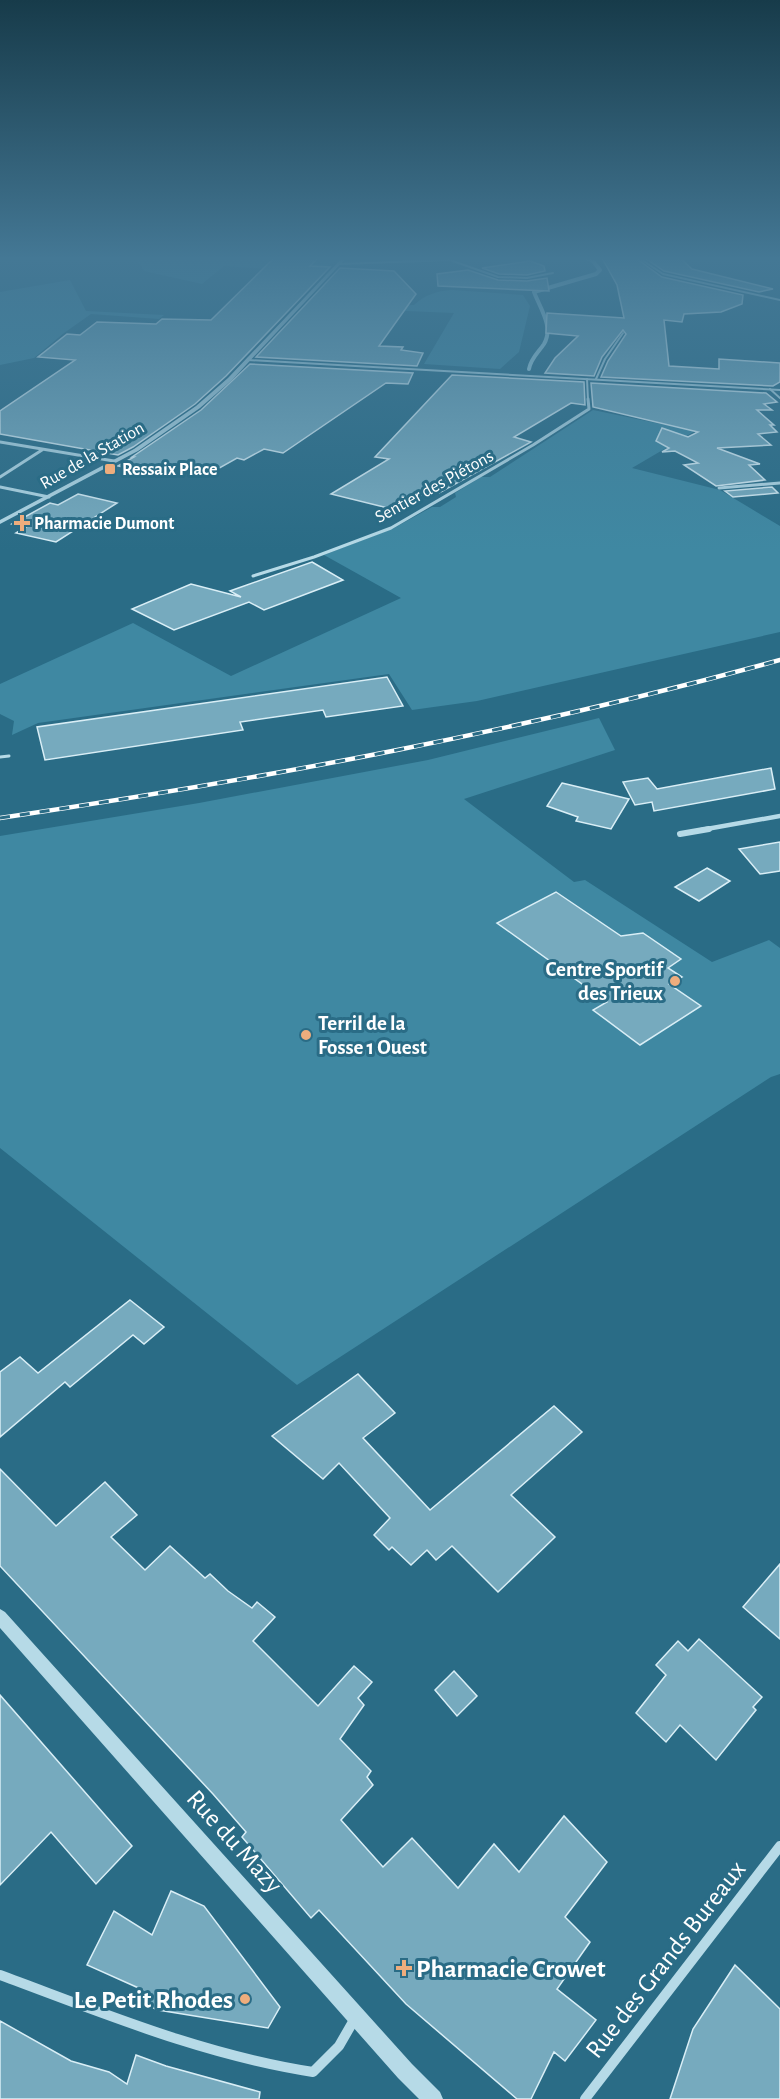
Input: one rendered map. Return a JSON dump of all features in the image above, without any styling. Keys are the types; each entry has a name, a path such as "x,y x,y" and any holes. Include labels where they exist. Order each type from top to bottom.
{"street":[{"name":"Rue de la Station","path":"0,522 114,461 189,414 217,392 254,354"},
{"path":"596,379 608,354"},
{"path":"248,360 780,390"},
{"name":"Sentier des Piétons","path":"253,576 314,557 391,528 489,471 590,409 587,379"},
{"path":"770,389 780,398"},
{"path":"0,442 114,461"},
{"path":"0,477 42,449"},
{"path":"719,488 780,483"},
{"path":"0,487 49,497"},
{"path":"680,834 780,816"},
{"name":"Rue du Mazy","path":"0,1617 405,2071 433,2099"},
{"name":"Rue des Grands Bureaux","path":"585,2099 780,1846"},
{"path":"0,1975 183,2043 280,2067 313,2072 339,2046 357,2016"}],"lane":[{"path":"0,757 9,756"}],"shaded area":[{"path":"0,354 39,354 34,358 0,365"},
{"path":"430,354 517,354 500,369 424,364"},
{"path":"593,410 695,431 632,468 720,490 780,526 780,632 477,701 412,710 389,674 38,723 12,735 14,721 0,714 0,684 133,623 231,676 401,598 324,555 394,528 432,507 440,507 456,497 455,493 481,477 490,477"},
{"name":"Terril de la Fosse 1 Ouest","path":"599,718 615,750 464,799 574,882 585,880 712,962 769,940 780,948 780,1074 771,1077 297,1385 0,1148 0,836 199,803 428,760"}],"building":[{"path":"42,354 247,354 195,404 118,455 0,434 0,411 75,360 38,357"},
{"path":"259,354 423,354 417,366 256,357"},
{"path":"559,354 604,354 594,376 545,373"},
{"path":"613,354 668,354 669,366 719,369 719,359 780,363 780,382 773,386 601,377"},
{"path":"250,364 413,373 408,384 386,383 283,453 264,449 244,460 237,458 207,475 176,467 170,471 164,469 155,474 118,466 201,410"},
{"path":"452,375 584,382 585,405 571,403 514,437 531,442 439,493 429,490 396,510 331,494 389,459 375,457"},
{"path":"591,383 766,393 777,402 764,404 772,410 757,410 774,425 770,425 777,432 758,434 771,445 717,448 760,464 749,465 765,480 716,486 684,465 698,463 675,451 662,452 669,448 656,441 662,428 688,437 698,432 593,407"},
{"path":"772,487 778,493 733,497 725,491"},
{"path":"78,494 117,503 56,542 16,533 26,527 12,524 50,503 58,505"},
{"path":"312,562 343,580 264,610 249,602 174,630 132,609 191,584 241,597 230,591"},
{"path":"387,677 403,706 326,717 323,710 240,722 243,730 45,760 37,727"},
{"path":"771,768 775,789 654,811 652,802 635,805 623,782 648,778 657,789"},
{"path":"562,783 629,799 611,829 576,821 578,817 547,806"},
{"path":"780,842 780,871 760,874 739,849"},
{"path":"707,868 730,881 699,901 675,887"},
{"path":"556,892 621,936 643,933 681,959 668,968 682,977 669,984 701,1006 640,1045 593,1010 607,1002 497,923"},
{"path":"130,1300 164,1327 144,1344 133,1335 70,1387 65,1382 0,1437 0,1372 20,1357 38,1373"},
{"path":"358,1374 395,1413 363,1438 430,1510 554,1406 582,1432 511,1495 555,1537 498,1592 452,1546 436,1560 427,1550 411,1565 392,1547 389,1550 374,1535 390,1518 339,1463 323,1479 272,1436"},
{"path":"0,1469 56,1526 105,1482 137,1515 111,1537 145,1570 170,1546 205,1578 210,1574 228,1591 252,1608 257,1602 275,1617 253,1641 318,1706 354,1666 372,1682 358,1698 364,1705 340,1739 371,1771 367,1777 373,1785 341,1820 383,1867 412,1838 458,1888 494,1844 519,1872 564,1816 607,1862 565,1917 590,1942 557,1989 596,2020 565,2061 554,2052 531,2099 517,2099 406,2004 319,1910 311,1918 242,1837 246,1832 213,1794 0,1566"},
{"path":"780,1564 780,1639 743,1607"},
{"path":"699,1639 762,1697 753,1707 756,1710 716,1760 680,1725 666,1742 636,1713 666,1675 656,1665 678,1641 688,1651"},
{"path":"454,1671 477,1696 457,1716 435,1690"},
{"path":"0,1695 132,1846 96,1884 51,1832 0,1885"},
{"path":"171,1891 204,1906 280,2007 268,2028 158,2010 138,2001 143,1990 87,1965 114,1911 152,1935"},
{"path":"735,1965 780,2009 780,2099 670,2099 693,2029"},
{"path":"0,2021 71,2061 109,2072 127,2084 136,2055 166,2066 260,2092 259,2099 0,2099"}],"waterway":[{"path":"529,369 537,354"}],"railway":[{"path":"0,818 197,787 392,751 587,709 780,660"}],"place":[{"name":"Ressaix Place","path":"110,469"},
{"name":"Pharmacie Dumont","path":"22,523"},
{"name":"Centre Sportif des Trieux","path":"675,981"},
{"name":"Terril de la Fosse 1 Ouest","path":"306,1035"},
{"name":"Pharmacie Crowet","path":"404,1968"},
{"name":"Le Petit Rhodes","path":"245,1999"}]}
